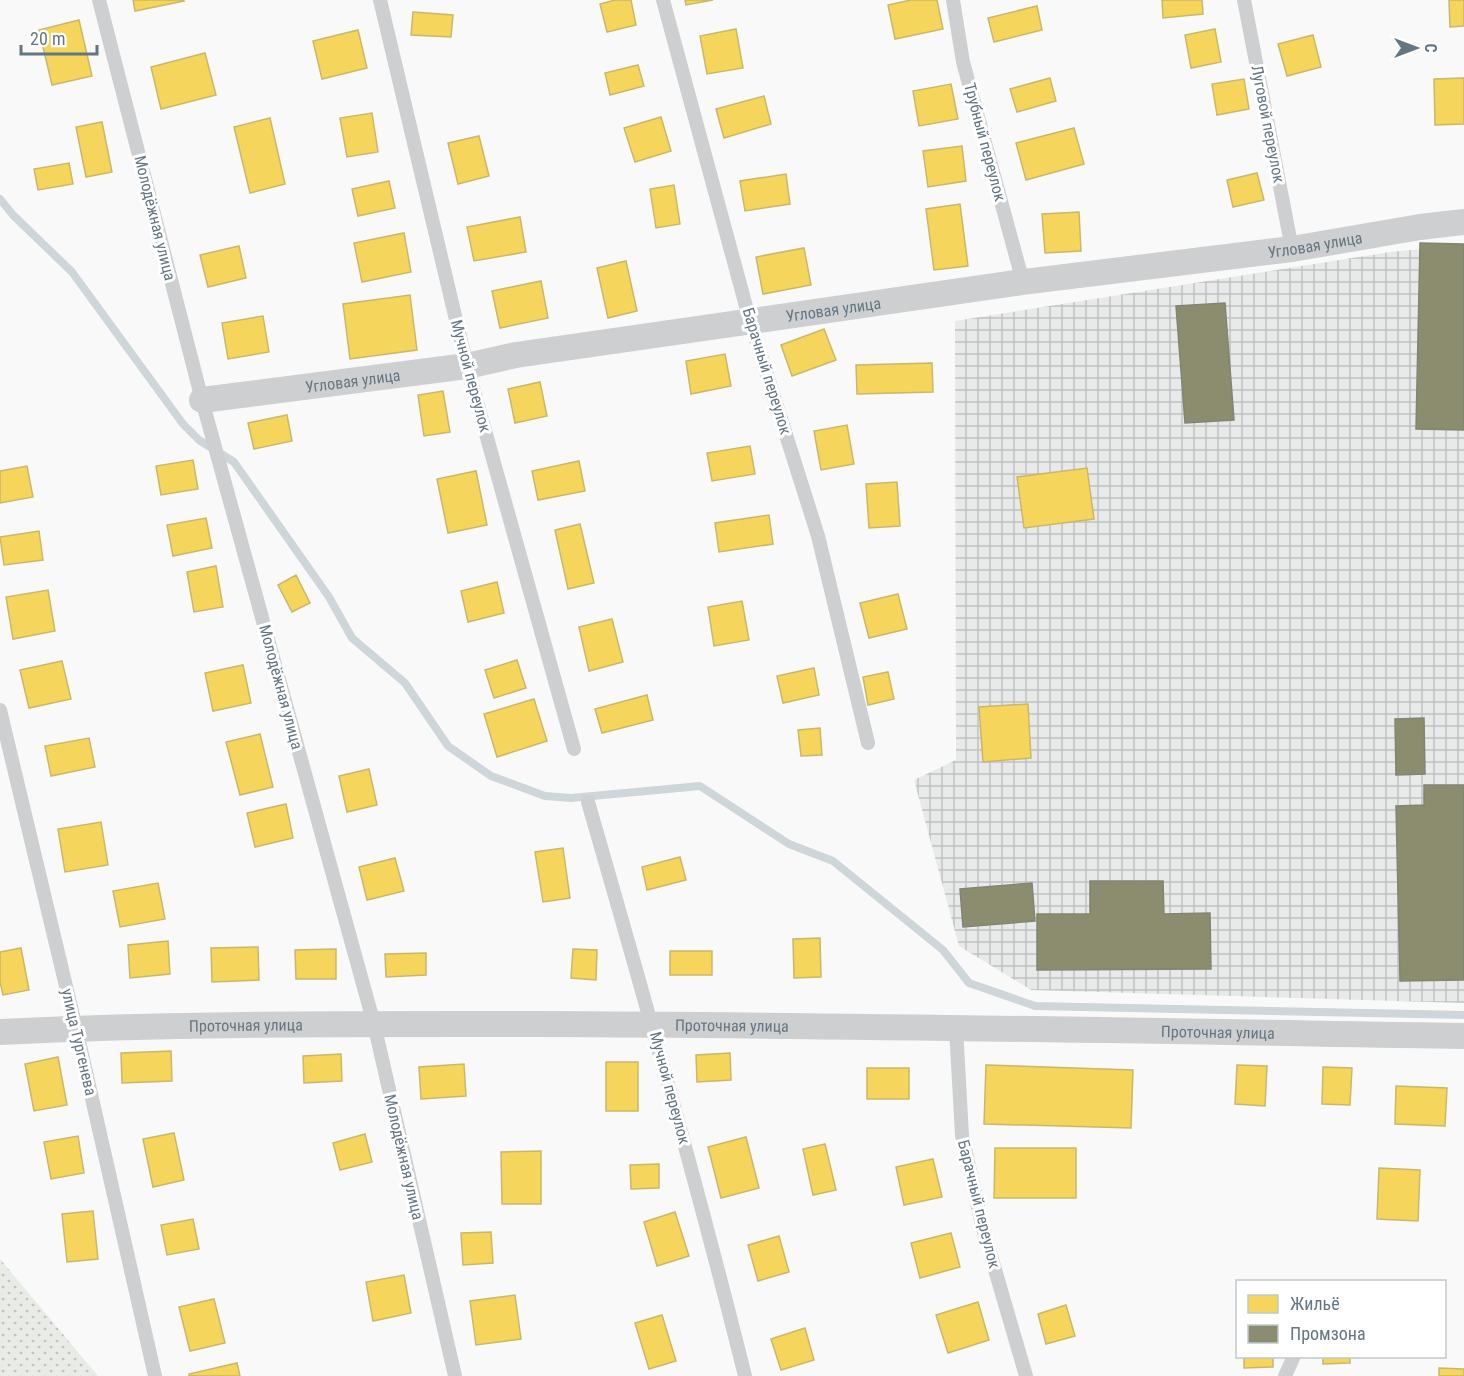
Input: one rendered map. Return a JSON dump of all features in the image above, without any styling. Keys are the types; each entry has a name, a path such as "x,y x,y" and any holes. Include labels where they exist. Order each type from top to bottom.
{"street":[{"name":"Угловая улица","path":"202,400 468,366 516,355 750,321 1023,282 1292,249 1420,227 1464,222"},
{"name":"Проточная улица","path":"0,1032 76,1028 374,1024 653,1024 1464,1036"}],"lane":[{"name":"Молодёжная улица","path":"99,0 202,400 374,1024 454,1376"},
{"name":"Мучной переулок","path":"380,0 468,366 574,749"},
{"name":"Барачный переулок","path":"663,0 750,321 818,536 868,743"},
{"name":"Трубный переулок","path":"953,0 963,62 1023,282"},
{"name":"Луговой переулок","path":"1244,0 1292,249"},
{"name":"улица Тургенева","path":"0,710 76,1028 155,1376"},
{"name":"Мучной переулок","path":"588,802 653,1024 745,1376"},
{"name":"Барачный переулок","path":"956,1028 962,1135 982,1225 1026,1376"},
{"path":"1285,1376 1293,1358"}],"shaded area":[{"path":"1464,245 1464,1003 1031,990 959,946 914,780 956,760 955,321 1390,252"},
{"path":"0,1259 98,1376 0,1376"}],"building: Жильё":[{"path":"133,0 183,0 184,1 135,11"},
{"path":"615,0 631,0 636,25 607,32 600,4"},
{"path":"685,0 713,0 686,5"},
{"path":"911,0 937,0 943,29 895,39 888,5"},
{"path":"1162,0 1202,0 1203,14 1163,18"},
{"path":"1449,0 1464,0 1464,26 1450,27"},
{"path":"1037,6 1042,30 994,42 988,18"},
{"path":"413,12 453,15 451,37 411,35"},
{"path":"79,20 92,76 52,85 39,30"},
{"path":"736,29 743,68 707,74 700,36"},
{"path":"1215,29 1221,62 1191,68 1185,35"},
{"path":"358,30 367,68 322,79 313,41"},
{"path":"1313,35 1321,67 1287,76 1278,44"},
{"path":"205,53 216,95 161,109 151,67"},
{"path":"638,65 644,86 610,95 605,73"},
{"path":"1050,78 1056,101 1017,112 1010,89"},
{"path":"1464,78 1464,124 1435,125 1434,79"},
{"path":"1244,79 1249,109 1217,115 1212,84"},
{"path":"951,84 958,119 919,126 913,91"},
{"path":"764,96 771,124 724,138 716,109"},
{"path":"372,113 378,152 347,157 340,118"},
{"path":"661,117 671,151 635,162 624,128"},
{"path":"270,118 285,184 250,193 234,127"},
{"path":"102,122 112,172 86,177 76,127"},
{"path":"1074,128 1084,164 1026,180 1016,143"},
{"path":"479,136 489,176 458,184 448,143"},
{"path":"962,146 966,181 928,187 923,151"},
{"path":"69,163 73,184 38,190 34,169"},
{"path":"1257,173 1264,200 1233,207 1227,180"},
{"path":"786,174 790,204 745,211 740,181"},
{"path":"389,181 395,208 358,216 352,189"},
{"path":"674,185 680,224 656,228 650,189"},
{"path":"960,204 968,266 934,270 926,209"},
{"path":"1079,212 1081,251 1045,253 1042,214"},
{"path":"520,217 526,252 474,261 467,227"},
{"path":"404,233 411,272 362,282 354,243"},
{"path":"239,246 246,278 208,287 200,255"},
{"path":"804,248 811,285 763,294 756,257"},
{"path":"626,261 637,311 608,318 597,268"},
{"path":"541,281 548,318 500,328 492,291"},
{"path":"410,295 417,350 350,359 343,304"},
{"path":"263,316 269,352 228,359 222,323"},
{"path":"824,329 836,360 792,376 781,345"},
{"path":"725,354 731,386 691,394 686,361"},
{"path":"932,363 933,392 857,394 856,365"},
{"path":"540,382 547,416 515,423 508,389"},
{"path":"443,391 450,432 424,436 418,395"},
{"path":"287,415 292,441 254,449 248,423"},
{"path":"847,425 854,464 821,470 814,431"},
{"path":"750,446 755,474 712,481 707,453"},
{"path":"193,460 198,489 161,495 156,466"},
{"path":"579,461 585,491 538,500 532,471"},
{"path":"27,466 33,497 0,503 0,471"},
{"path":"1087,468 1094,519 1024,528 1017,477"},
{"path":"476,471 487,525 448,533 437,479"},
{"path":"897,482 900,526 869,528 866,484"},
{"path":"769,515 773,544 719,552 715,523"},
{"path":"206,518 212,548 173,556 167,525"},
{"path":"580,524 594,583 568,589 555,530"},
{"path":"39,531 43,560 4,565 0,537"},
{"path":"216,566 223,607 194,612 187,572"},
{"path":"296,575 310,603 292,612 278,585"},
{"path":"497,582 504,613 468,622 461,591"},
{"path":"48,590 55,631 13,639 6,597"},
{"path":"898,594 907,629 869,638 860,603"},
{"path":"742,601 749,640 714,646 708,607"},
{"path":"612,619 623,662 589,671 579,627"},
{"path":"517,660 526,688 494,698 485,670"},
{"path":"62,661 71,699 29,708 20,670"},
{"path":"243,665 251,703 213,711 205,673"},
{"path":"814,668 819,695 783,703 777,676"},
{"path":"888,672 894,699 868,705 863,677"},
{"path":"647,695 653,720 602,733 595,709"},
{"path":"534,699 547,741 497,757 484,714"},
{"path":"1028,704 1031,758 983,762 979,707"},
{"path":"820,728 822,755 801,756 798,730"},
{"path":"260,734 273,787 240,795 226,742"},
{"path":"89,738 95,767 51,776 45,746"},
{"path":"369,769 377,805 347,812 339,776"},
{"path":"286,804 293,838 255,847 247,813"},
{"path":"101,822 108,865 65,872 58,829"},
{"path":"563,848 570,898 543,902 535,852"},
{"path":"680,857 686,880 647,890 642,867"},
{"path":"395,858 404,891 367,900 359,867"},
{"path":"158,883 165,919 120,927 113,891"},
{"path":"820,938 821,977 794,978 793,939"},
{"path":"168,941 170,974 130,978 128,945"},
{"path":"258,947 259,980 212,982 211,948"},
{"path":"21,948 29,990 3,995 0,982 0,952"},
{"path":"336,949 336,979 296,979 295,950"},
{"path":"573,949 597,950 596,980 571,978"},
{"path":"670,951 712,951 712,975 670,975"},
{"path":"426,953 426,975 386,977 385,954"},
{"path":"171,1051 172,1081 122,1083 121,1053"},
{"path":"730,1053 731,1080 697,1082 696,1055"},
{"path":"341,1054 342,1081 304,1083 303,1056"},
{"path":"58,1057 67,1105 34,1111 25,1064"},
{"path":"606,1062 638,1062 638,1111 606,1111"},
{"path":"464,1064 466,1096 421,1099 419,1067"},
{"path":"986,1065 1133,1070 1131,1128 984,1124"},
{"path":"1237,1065 1267,1066 1265,1106 1235,1104"},
{"path":"1323,1067 1352,1068 1350,1105 1322,1104"},
{"path":"867,1068 909,1068 909,1099 867,1099"},
{"path":"1396,1086 1447,1088 1445,1126 1395,1124"},
{"path":"174,1133 184,1180 153,1187 143,1139"},
{"path":"365,1134 372,1162 340,1170 333,1143"},
{"path":"78,1136 84,1173 51,1179 44,1142"},
{"path":"746,1137 759,1188 721,1198 708,1147"},
{"path":"825,1144 836,1190 813,1195 803,1149"},
{"path":"995,1148 1076,1148 1076,1198 994,1198"},
{"path":"541,1151 541,1204 502,1204 501,1152"},
{"path":"933,1159 942,1197 904,1205 896,1167"},
{"path":"659,1164 659,1188 631,1189 630,1165"},
{"path":"1379,1168 1420,1170 1418,1221 1377,1219"},
{"path":"93,1211 98,1259 67,1262 62,1214"},
{"path":"675,1212 689,1256 657,1266 644,1222"},
{"path":"193,1219 199,1249 167,1255 161,1225"},
{"path":"491,1232 493,1263 463,1265 461,1233"},
{"path":"951,1233 960,1267 920,1278 911,1243"},
{"path":"779,1236 789,1272 758,1281 748,1245"},
{"path":"404,1275 411,1313 373,1321 366,1282"},
{"path":"515,1295 521,1339 476,1345 470,1301"},
{"path":"214,1299 225,1343 190,1351 179,1307"},
{"path":"978,1302 989,1340 948,1353 936,1315"},
{"path":"1066,1305 1075,1336 1046,1344 1038,1314"},
{"path":"662,1315 676,1361 649,1369 635,1323"},
{"path":"805,1328 814,1360 781,1370 771,1339"},
{"path":"1244,1358 1273,1358 1273,1367 1244,1368"},
{"path":"1323,1358 1350,1358 1350,1363 1323,1364"},
{"path":"237,1363 240,1376 189,1376 189,1374"},
{"path":"1439,1368 1464,1369 1464,1376 1439,1376"}],"building: Промзона":[{"path":"1420,243 1464,244 1464,430 1416,429"},
{"path":"1225,303 1234,420 1185,423 1176,306"},
{"path":"1424,718 1425,774 1396,775 1395,719"},
{"path":"1424,785 1464,785 1464,980 1400,981 1396,806 1424,805"},
{"path":"1090,881 1163,881 1164,914 1210,913 1211,969 1037,970 1037,914 1090,914"},
{"path":"1032,883 1035,921 963,927 960,889"}],"waterway":[{"path":"0,199 13,215 72,272 183,424 199,440 234,462 329,597 352,638 405,683 448,746 491,776 545,796 571,798 700,786 789,844 833,861 943,950 969,983 1035,1006 1464,1015"}]}
